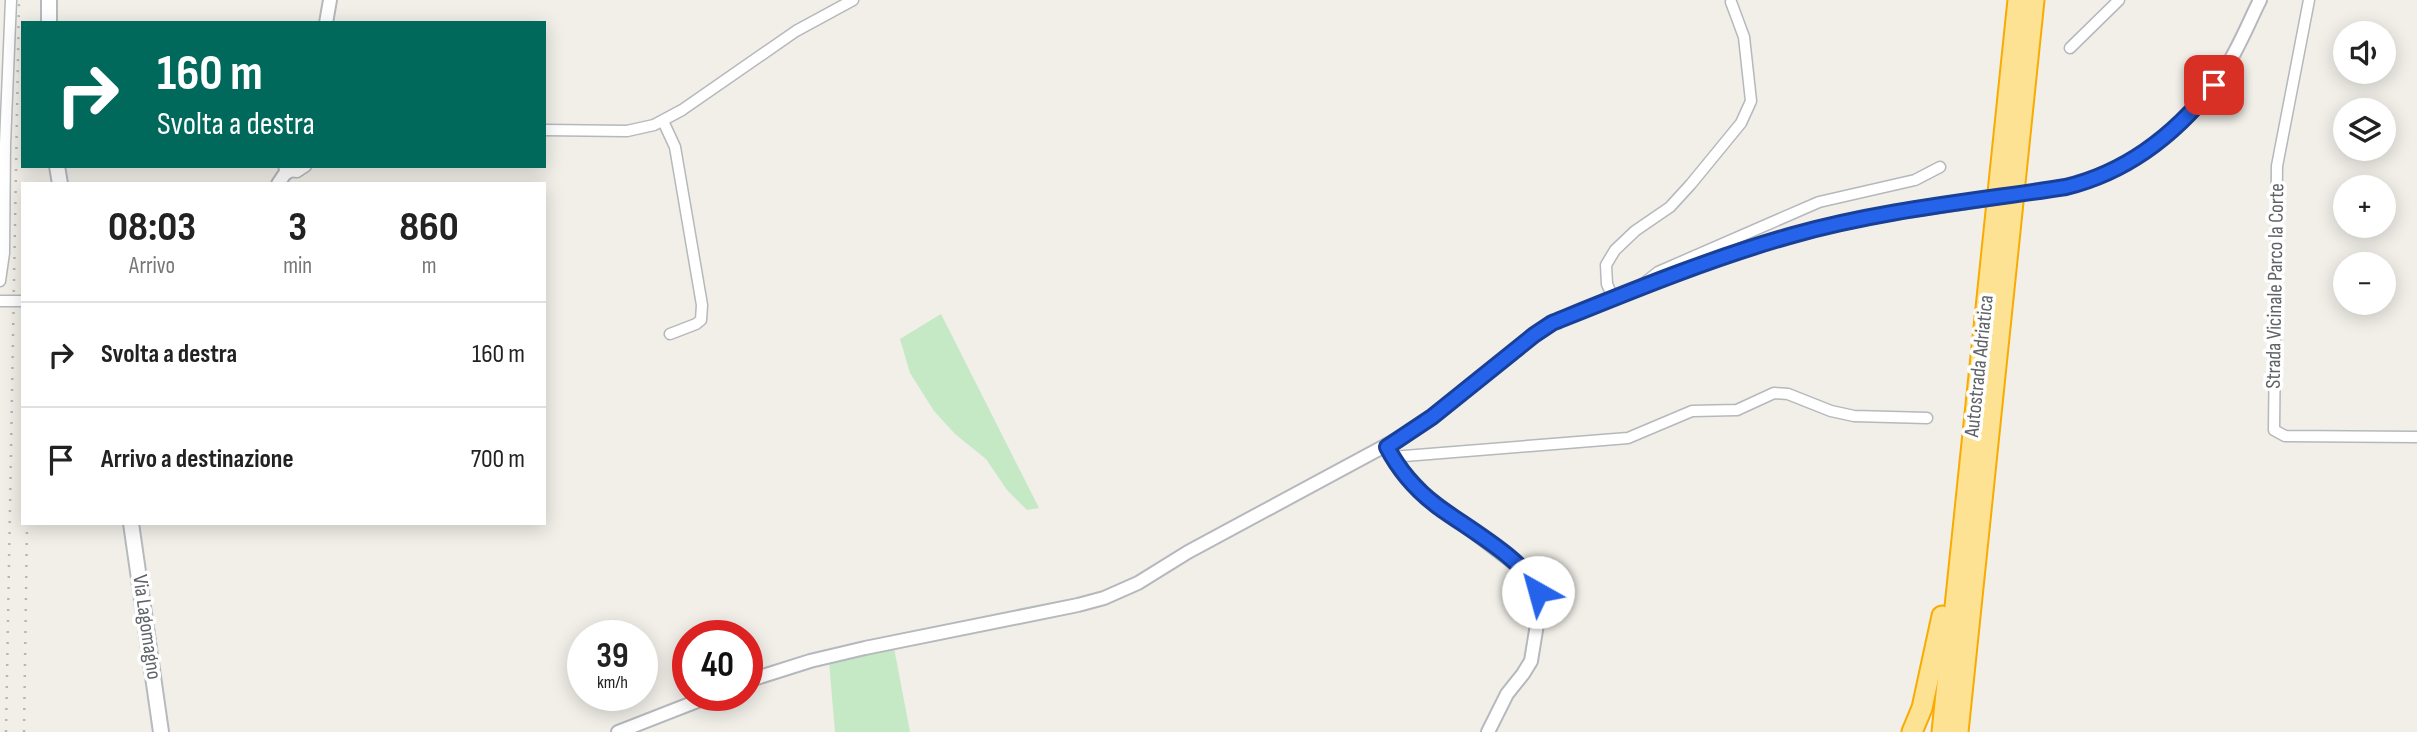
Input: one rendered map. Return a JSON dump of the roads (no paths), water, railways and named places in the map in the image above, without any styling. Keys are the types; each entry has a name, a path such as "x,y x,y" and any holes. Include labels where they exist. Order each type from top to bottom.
{"highway":[{"name":"Autostrada Adriatica","path":"1942,732 2018,0"},
{"name":"Autostrada Adriatica","path":"1958,732 2034,0"},
{"path":"1912,732 1924,698 1943,612 1956,506 1978,370"}],"main road":[{"path":"49,0 49,21"},
{"name":"Via Lagomagno","path":"131,525 161,732"}],"street":[{"path":"0,281 4,253 11,0"},
{"path":"326,21 330,0"},
{"path":"546,130 627,131 643,129 663,121 796,31 853,0"},
{"path":"2070,48 2119,0"},
{"path":"763,676 810,661 1078,605 1115,594 1188,552 1390,452 1541,329 1751,248 1857,220 2081,183 2115,170 2174,130 2199,104 2223,72 2260,0"},
{"name":"Strada Vicinale Parco la Corte","path":"2309,0 2277,166 2274,430 2284,436 2417,437"},
{"path":"1614,300 1607,284 1606,265 1615,250 1635,231 1670,207 1741,123 1751,101 1744,37 1731,2"},
{"path":"663,121 675,147 702,305 701,320 684,330 670,334"},
{"path":"1632,293 1658,272 1819,202 1915,180 1940,167"},
{"path":"0,301 21,301"},
{"path":"1390,452 1629,438 1692,411 1737,410 1774,393 1788,394 1831,411 1854,416 1927,418"},
{"path":"1390,452 1403,473 1429,499 1523,570 1537,587 1540,606 1531,661 1507,694 1488,732"},
{"path":"618,732 672,711"}],"railway":[{"path":"6,732 19,0"},
{"path":"24,732 27,525"}]}
